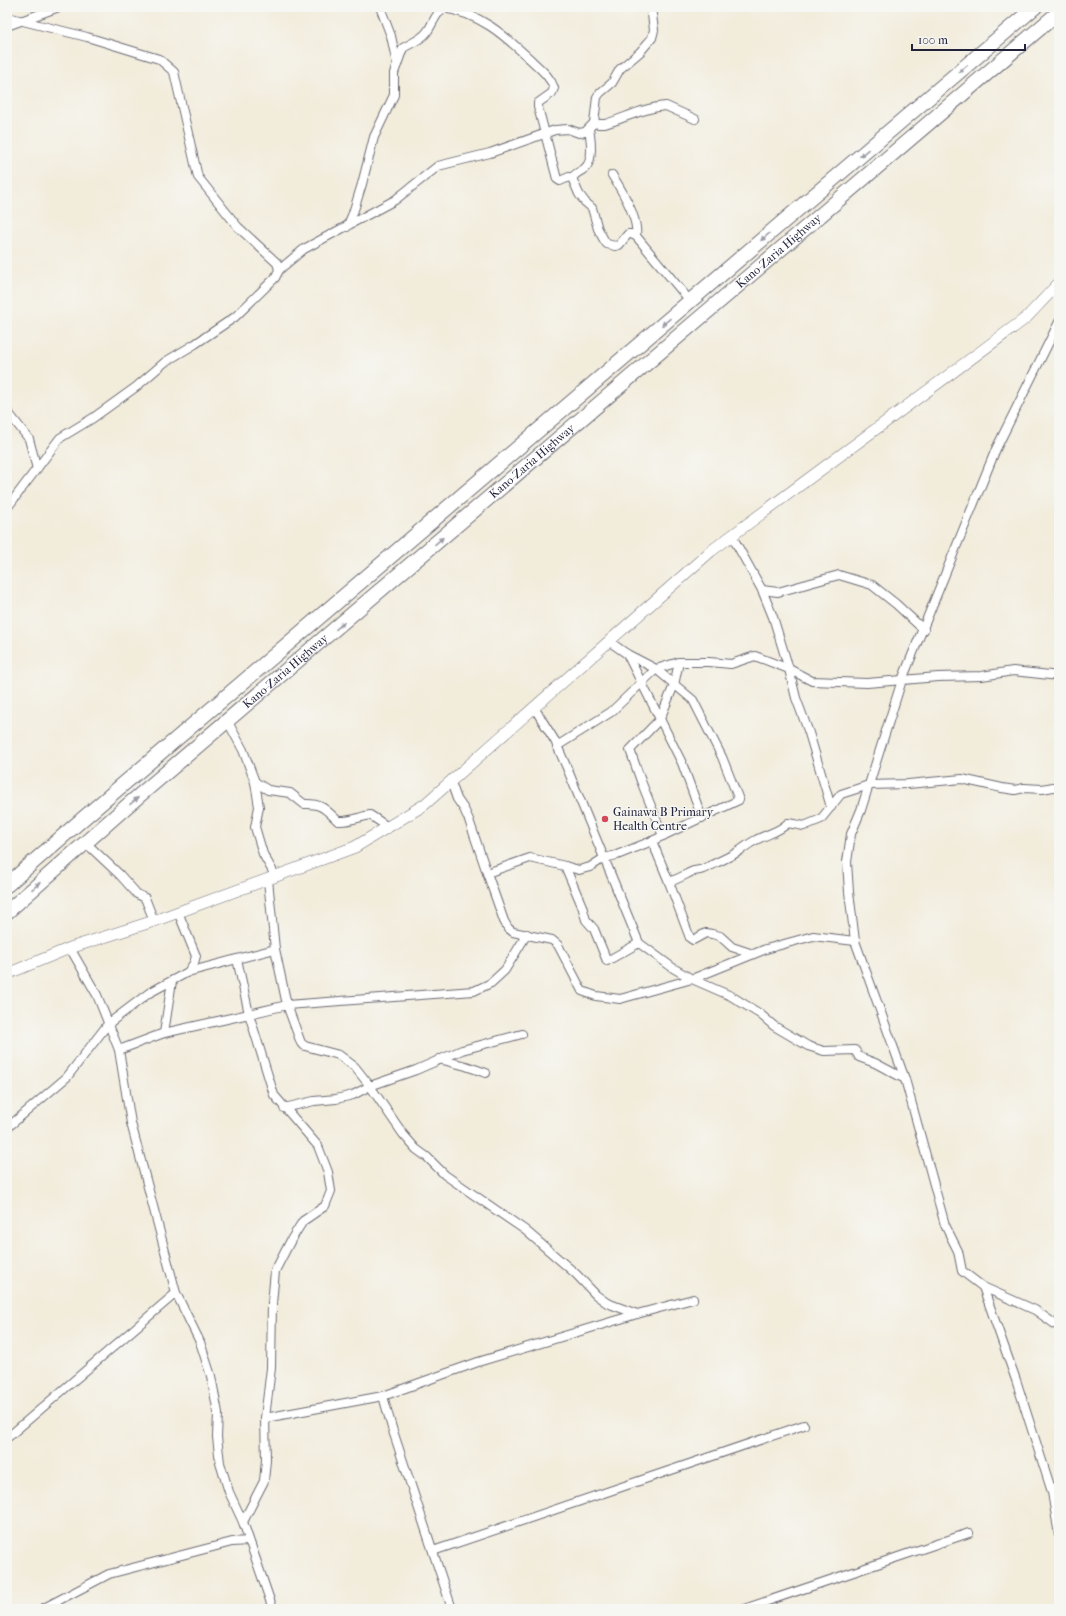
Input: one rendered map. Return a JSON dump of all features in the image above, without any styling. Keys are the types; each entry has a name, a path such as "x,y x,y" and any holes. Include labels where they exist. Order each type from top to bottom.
{"highway":[{"name":"Kano-Zaria Highway","path":"7,885 91,811 1035,7"},
{"name":"Kano-Zaria Highway","path":"7,912 1059,12"}],"street":[{"path":"7,26 58,7"},
{"path":"380,7 390,36 397,65"},
{"path":"460,7 468,15"},
{"path":"347,226 353,213 362,184 374,137 394,95 394,73 403,48 420,40 427,32 436,15 443,8 468,15 500,32 520,49 552,82 554,88 552,93 538,103 538,107 557,179 560,181 569,177 572,178 575,174 587,166 591,141 591,126 597,97 612,82 620,69 640,52 652,38 654,30 651,7"},
{"path":"7,17 87,37 159,59 174,72 198,177 238,227 277,263 279,270"},
{"path":"7,508 60,438 93,418 136,387 166,362 235,317 275,278 279,270 304,249 395,200 438,166 490,153 555,130 568,129 579,133 585,132 591,126 606,124 648,109 662,106 666,106 695,119"},
{"path":"612,175 621,189 635,222 637,230 636,236"},
{"path":"572,178 579,194 592,208 598,229 608,244 615,246 619,245 628,234 636,236 690,301"},
{"path":"7,974 70,948 154,921 355,848 424,805 535,709 711,551 1026,318 1059,283"},
{"path":"1059,322 996,449 924,630 902,680 861,810 851,834 847,862 855,941 905,1079 945,1225 958,1251 962,1271 983,1287 1035,1310 1059,1328"},
{"path":"7,411 29,439 37,469"},
{"path":"732,536 762,590 773,617 790,669 796,698 809,733 831,807"},
{"path":"762,590 778,592 839,574 872,585 896,604 924,630"},
{"path":"487,873 530,858 579,870 590,867 604,858 617,855 652,841 739,800 722,757 693,700 656,669 627,654 610,642"},
{"path":"627,654 682,763 702,818"},
{"path":"557,746 611,712 656,669 679,662 732,664 755,656 790,669 812,681 866,683 982,676 1013,671 1059,676"},
{"path":"663,836 630,750 660,718 674,685 679,662"},
{"path":"535,709 557,746 639,943 673,968 692,979 732,996 760,1014 774,1026 808,1046 824,1052 855,1050 859,1057 905,1079"},
{"path":"228,722 243,750 255,782 259,806 255,827 272,879 274,949 287,1005 302,1043 305,1046 339,1055 355,1067 403,1134 416,1149 445,1175 525,1230 576,1274 596,1295 607,1303 636,1314"},
{"path":"669,882 682,878 692,871 702,869 710,864 716,864 735,854 754,840 782,829 788,823 804,826 821,819 841,794 869,785 908,784 962,779 1015,790 1024,788 1042,789 1059,786"},
{"path":"255,782 268,790 290,793 304,804 314,803 324,808 338,821 348,822 370,815 388,827"},
{"path":"451,782 457,799 464,808 469,820 504,921 508,928 514,932 552,940 558,945 582,991 596,996 620,999 692,979 766,948 813,936 855,941"},
{"path":"652,841 690,938 692,940 706,933 720,936 732,947 753,954"},
{"path":"86,843 120,875 137,894 145,898 154,921"},
{"path":"564,866 582,906 586,920 594,929 607,961 639,943"},
{"path":"178,912 196,956 194,963 188,972"},
{"path":"119,1050 164,1033 287,1005 474,991 491,982 505,970 527,934"},
{"path":"70,948 97,995 119,1050 131,1123 176,1293 200,1342 211,1376 218,1413 217,1437 220,1463 229,1492 243,1522 273,1609"},
{"path":"7,1128 67,1077 108,1024 149,993 188,972 274,949"},
{"path":"237,959 249,1014 274,1095 318,1146 328,1172 331,1191 325,1206 303,1221 275,1270 272,1304 271,1368 265,1418 266,1460 264,1481 243,1522"},
{"path":"164,1033 172,981"},
{"path":"284,1108 314,1101 336,1099 353,1094 370,1086 416,1070 439,1059 476,1046 522,1034"},
{"path":"439,1059 486,1073"},
{"path":"983,1287 1016,1380 1052,1492 1056,1498 1059,1535"},
{"path":"7,1438 176,1293"},
{"path":"265,1418 384,1396 478,1362 636,1314 693,1299"},
{"path":"384,1396 392,1428 452,1609"},
{"path":"433,1551 804,1426"},
{"path":"744,1609 969,1533"},
{"path":"42,1609 109,1574 232,1542 249,1541"}],"place":[{"name":"Gainawa B Primary Health Centre","path":"605,819"}]}
